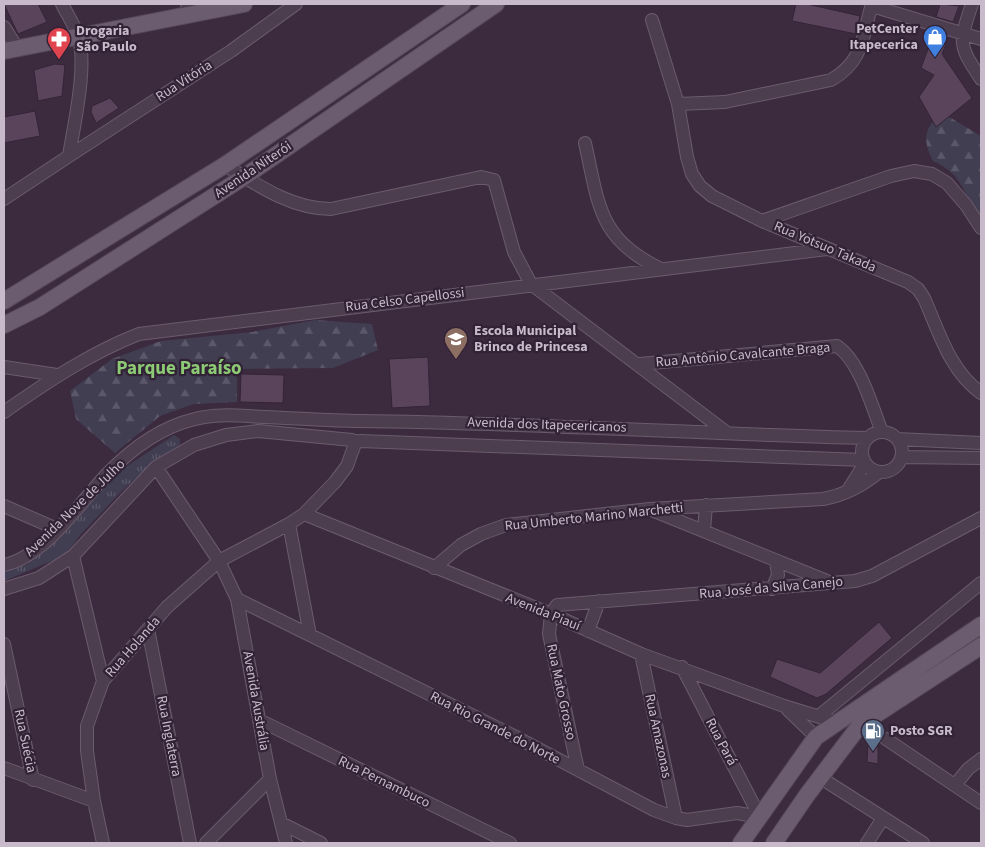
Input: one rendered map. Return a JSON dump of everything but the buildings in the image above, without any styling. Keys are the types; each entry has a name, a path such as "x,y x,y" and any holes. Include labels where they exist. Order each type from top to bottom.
{"main road":[{"path":"10,49 78,36 188,10 244,4"},
{"name":"Avenida Niterói","path":"4,301 225,165 462,4"},
{"name":"Avenida Niterói","path":"4,325 40,307 95,270 244,177 496,4"},
{"path":"84,253 95,270"},
{"path":"741,843 811,744 836,722 874,699 981,624"},
{"path":"774,843 844,745 871,717 981,646"},
{"path":"836,722 844,727 844,745"},
{"path":"811,744 825,747 844,745"},
{"path":"807,795 821,760 811,744"}],"street":[{"path":"62,4 78,36 81,67 70,156"},
{"name":"Rua Vitória","path":"4,199 231,51 296,4"},
{"path":"972,4 962,33 962,47 981,79"},
{"path":"678,104 725,102 832,80 847,71 856,59 872,5 981,39"},
{"name":"Rua Yotsuo Takada","path":"652,20 678,104 687,157 692,174 700,186 712,196 762,221 908,282 918,289 924,298 953,364 966,380 981,393"},
{"path":"4,27 10,49"},
{"path":"584,143 599,208 605,223 613,235 636,257 661,269"},
{"path":"225,165 244,177 312,209 330,209 488,177 494,180 514,252 531,284 640,364 726,432"},
{"path":"762,221 891,176 914,171 932,174 947,183 966,205 981,228"},
{"path":"618,274 627,267 629,262 627,249"},
{"name":"Rua Celso Capellossi","path":"4,412 56,375 117,342 154,331 827,249"},
{"name":"Rua Antônio Cavalcante Braga","path":"640,364 837,346 845,351 853,363 882,432"},
{"path":"4,367 56,375"},
{"name":"Avenida dos Itapecericanos","path":"227,415 358,421 440,421 868,438"},
{"name":"Avenida Nove de Julho","path":"4,565 20,560 31,553 57,529 108,473 150,438 173,426 188,421 227,415"},
{"name":"Rua Holanda","path":"103,843 94,801 87,751 87,726 103,681 167,607 219,562 304,514 335,482 347,466 356,441 365,438 367,429 364,424 358,421"},
{"name":"Avenida dos Itapecericanos","path":"156,467 194,445 226,435 258,431 356,441 864,462"},
{"path":"847,492 864,462 862,448 868,438 882,432 897,439 981,443"},
{"path":"864,462 879,472 895,467 901,457 902,450 897,439"},
{"path":"901,457 981,458"},
{"name":"Avenida Nove de Julho","path":"4,589 39,578 73,556 156,467"},
{"name":"Avenida Austrália","path":"156,467 219,562 237,599 270,779 286,843"},
{"name":"Rua Umberto Marino Marchetti","path":"434,568 461,545 481,534 506,525 650,509 823,498 847,492 867,482 879,472"},
{"path":"704,531 706,505"},
{"path":"4,506 57,529"},
{"path":"650,509 830,582"},
{"name":"Avenida Piauí","path":"304,514 551,614 641,654 682,667 784,706 836,722"},
{"name":"Rua José da Silva Canejo","path":"551,614 557,605 772,589 855,580 872,576 981,518"},
{"path":"289,524 310,635"},
{"path":"73,556 103,681"},
{"path":"772,589 778,574 776,561"},
{"path":"819,716 981,583"},
{"name":"Rua Rio Grande do Norte","path":"237,599 676,818 687,820 737,813 760,817"},
{"path":"588,631 599,601"},
{"name":"Rua Mato Grosso","path":"551,614 548,634 578,770"},
{"name":"Rua Inglaterra","path":"148,629 190,843"},
{"name":"Rua Suécia","path":"4,644 33,780"},
{"name":"Rua Amazonas","path":"641,654 676,818"},
{"name":"Rua Pará","path":"682,667 760,817"},
{"path":"864,679 874,699"},
{"name":"Avenida Piauí","path":"784,706 811,744"},
{"name":"Rua Pernambuco","path":"259,720 510,843"},
{"path":"886,739 981,803"},
{"path":"955,785 981,759"},
{"path":"4,768 94,801"},
{"path":"821,778 923,843"},
{"path":"206,843 270,779"},
{"path":"867,843 883,818"},
{"path":"281,823 321,843"}],"green space":[{"path":"941,112 981,136 981,215 957,179 944,167 933,161 929,153 926,141 928,130"},
{"path":"315,320 372,324 378,350 333,368 237,369 237,402 194,404 160,416 115,453 76,419 70,391 112,359 161,341 252,332"},
{"path":"174,435 180,439 180,446 153,462 121,492 80,535 66,555 4,581 4,572 27,564 67,529 115,474"}],"place":[{"name":"PetCenter Itapecerica","path":"935,58"},
{"name":"Drogaria São Paulo","path":"59,60"},
{"name":"Escola Municipal Brinco de Princesa","path":"456,360"},
{"name":"Posto SGR","path":"873,752"}],"district":[{"name":"Parque Paraíso","path":"179,368"}]}
